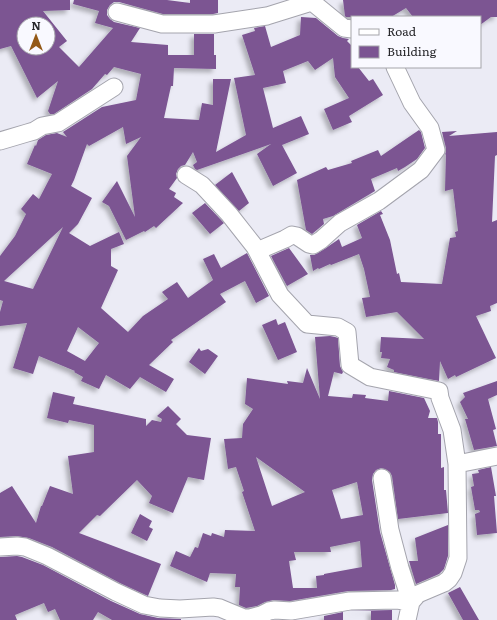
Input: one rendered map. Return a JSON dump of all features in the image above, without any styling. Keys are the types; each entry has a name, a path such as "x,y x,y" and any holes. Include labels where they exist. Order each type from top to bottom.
{"street":[{"path":"117,12 162,24 214,24 267,16 311,1 344,28 351,29"},
{"path":"257,251 292,235 297,236 309,244 313,244 321,240 340,223 379,201 421,170 436,150 430,128 412,103 395,68"},
{"path":"0,142 34,131 42,126 58,123 114,87"},
{"path":"186,176 202,185 229,214 257,251 280,295 307,324 338,327 347,332 350,365 370,377 439,391 440,398 452,430 457,464 458,558 453,573 449,579 444,583 418,594 411,602 407,620"},
{"path":"457,464 497,456"},
{"path":"382,478 390,530 411,602"},
{"path":"0,547 25,547 144,605 160,608 180,609 213,607 220,608 244,618 250,618 261,616 269,611 291,610 350,601 397,600 411,602"}],"building":[{"path":"0,0 70,0 70,10 43,11 47,16 16,16 16,56 11,46 0,49"},
{"path":"74,0 167,0 190,3 190,0 218,0 218,13 213,14 163,14 119,2 114,2 107,10 107,15 114,22 140,28 131,42 168,45 168,55 194,55 194,34 214,34 216,69 174,68 173,86 171,86 164,118 199,120 202,103 213,105 213,79 231,79 216,152 246,135 234,78 255,75 242,35 255,31 254,28 265,26 271,47 300,35 301,17 316,18 338,36 349,39 347,41 351,45 351,68 359,68 369,81 373,79 383,95 349,116 352,122 333,130 324,109 349,98 335,77 333,58 315,70 308,61 283,71 286,83 263,88 273,128 301,116 309,134 282,145 297,173 273,186 257,154 271,144 197,170 193,165 197,162 193,152 185,165 178,169 176,174 177,178 169,189 176,193 174,197 183,203 156,228 154,226 145,232 144,231 126,240 109,206 102,202 117,181 135,217 127,156 141,137 126,144 123,127 89,146 87,144 71,186 92,198 78,224 69,233 90,246 119,232 124,244 111,249 111,266 118,270 101,308 128,332 143,316 168,299 162,292 177,282 188,298 213,280 203,259 214,254 221,268 247,253 269,296 256,303 245,281 220,294 226,302 171,340 173,342 149,365 174,379 166,392 140,377 130,389 106,375 99,389 81,381 83,377 74,372 75,371 39,356 33,374 13,368 27,323 0,326 0,312 3,301 0,300 0,256 15,236 26,214 21,209 33,194 39,199 52,174 27,164 35,145 36,146 38,140 46,135 57,133 67,137 63,132 102,107 136,100 141,74 114,67 107,75 105,74 92,89 54,114 50,114 48,111 58,81 37,98 16,56 56,56 56,27 67,41 59,47 79,67 113,28 95,23 99,11 73,4","holes":["63,227 33,289 4,281","78,327 99,343 85,361 67,351"]},
{"path":"343,0 497,0 497,17 491,17 481,24 481,16 412,16 406,8 393,16 345,16"},
{"path":"419,130 421,132 425,148 417,159 398,171 397,168 371,179 375,191 333,216 323,219 324,224 312,234 306,230 297,180 326,167 328,170 352,163 351,161 378,150 381,156"},
{"path":"457,131 449,136 497,132 497,155 495,156 492,222 497,220 497,303 490,306 491,311 476,316 496,358 456,377 455,375 448,379 440,361 439,381 394,372 394,370 387,367 390,359 381,358 381,337 424,339 397,312 366,317 362,298 370,297 359,254 313,271 310,255 318,253 339,239 342,247 362,238 357,225 381,211 383,214 380,215 390,240 397,274 399,273 401,282 442,284 450,238 456,237 455,232 458,231 453,189 445,191 446,148 442,132"},
{"path":"232,172 249,203 239,211 215,185"},
{"path":"205,203 224,223 210,234 192,213"},
{"path":"289,248 308,274 287,286 271,256"},
{"path":"276,319 278,325 285,322 297,352 278,360 262,325"},
{"path":"330,336 338,338 340,366 343,372 342,374 334,372 328,396 352,398 353,394 366,395 365,398 388,401 389,391 424,398 430,411 428,418 437,418 438,434 441,434 441,468 444,467 444,490 446,490 448,513 398,519 392,476 390,472 385,469 381,468 376,470 373,474 372,480 380,532 395,589 348,591 290,601 273,600 257,606 246,608 239,605 240,587 235,587 236,574 210,573 207,582 170,566 176,551 190,557 195,547 198,548 203,533 211,536 212,533 224,537 225,530 255,531 242,492 244,491 236,467 228,469 224,439 242,438 243,424 253,409 245,404 247,378 288,384 287,381 303,383 307,368 320,399 315,337","holes":["256,457 305,492 272,506","357,482 363,515 341,519 332,490","360,541 362,567 316,576 317,588 293,588 289,561 296,560 294,552 331,552 330,547"]},
{"path":"199,348 201,351 208,349 218,356 205,374 189,362"},
{"path":"497,381 497,395 488,399 496,429 493,430 497,446 474,450 465,419 468,419 460,402 465,397 463,393"},
{"path":"53,392 75,397 73,404 146,419 146,426 152,420 161,422 162,419 157,416 168,406 181,419 176,424 187,435 211,438 204,480 188,477 173,513 149,503 152,496 137,480 100,516 97,515 79,533 161,564 148,596 52,547 29,538 17,536 0,537 0,493 12,486 36,523 41,506 50,486 73,494 68,456 94,452 94,425 69,420 68,423 47,418"},
{"path":"491,467 496,496 494,496 497,533 477,535 475,514 480,512 479,510 475,510 471,487 474,486 472,474 479,473 478,470"},
{"path":"140,514 152,521 149,527 153,529 147,541 131,533"},
{"path":"448,525 448,556 444,569 439,574 416,584 409,561 418,561 415,538"},
{"path":"17,556 43,565 111,601 140,614 158,618 181,620 112,620 98,612 93,620 60,620 55,609 48,612 44,603 15,615 17,620 0,620 0,557"},
{"path":"460,587 479,620 463,620 448,593"},
{"path":"392,610 392,620 371,620 371,611 349,611"},
{"path":"343,612 343,620 324,620 324,616"}]}
